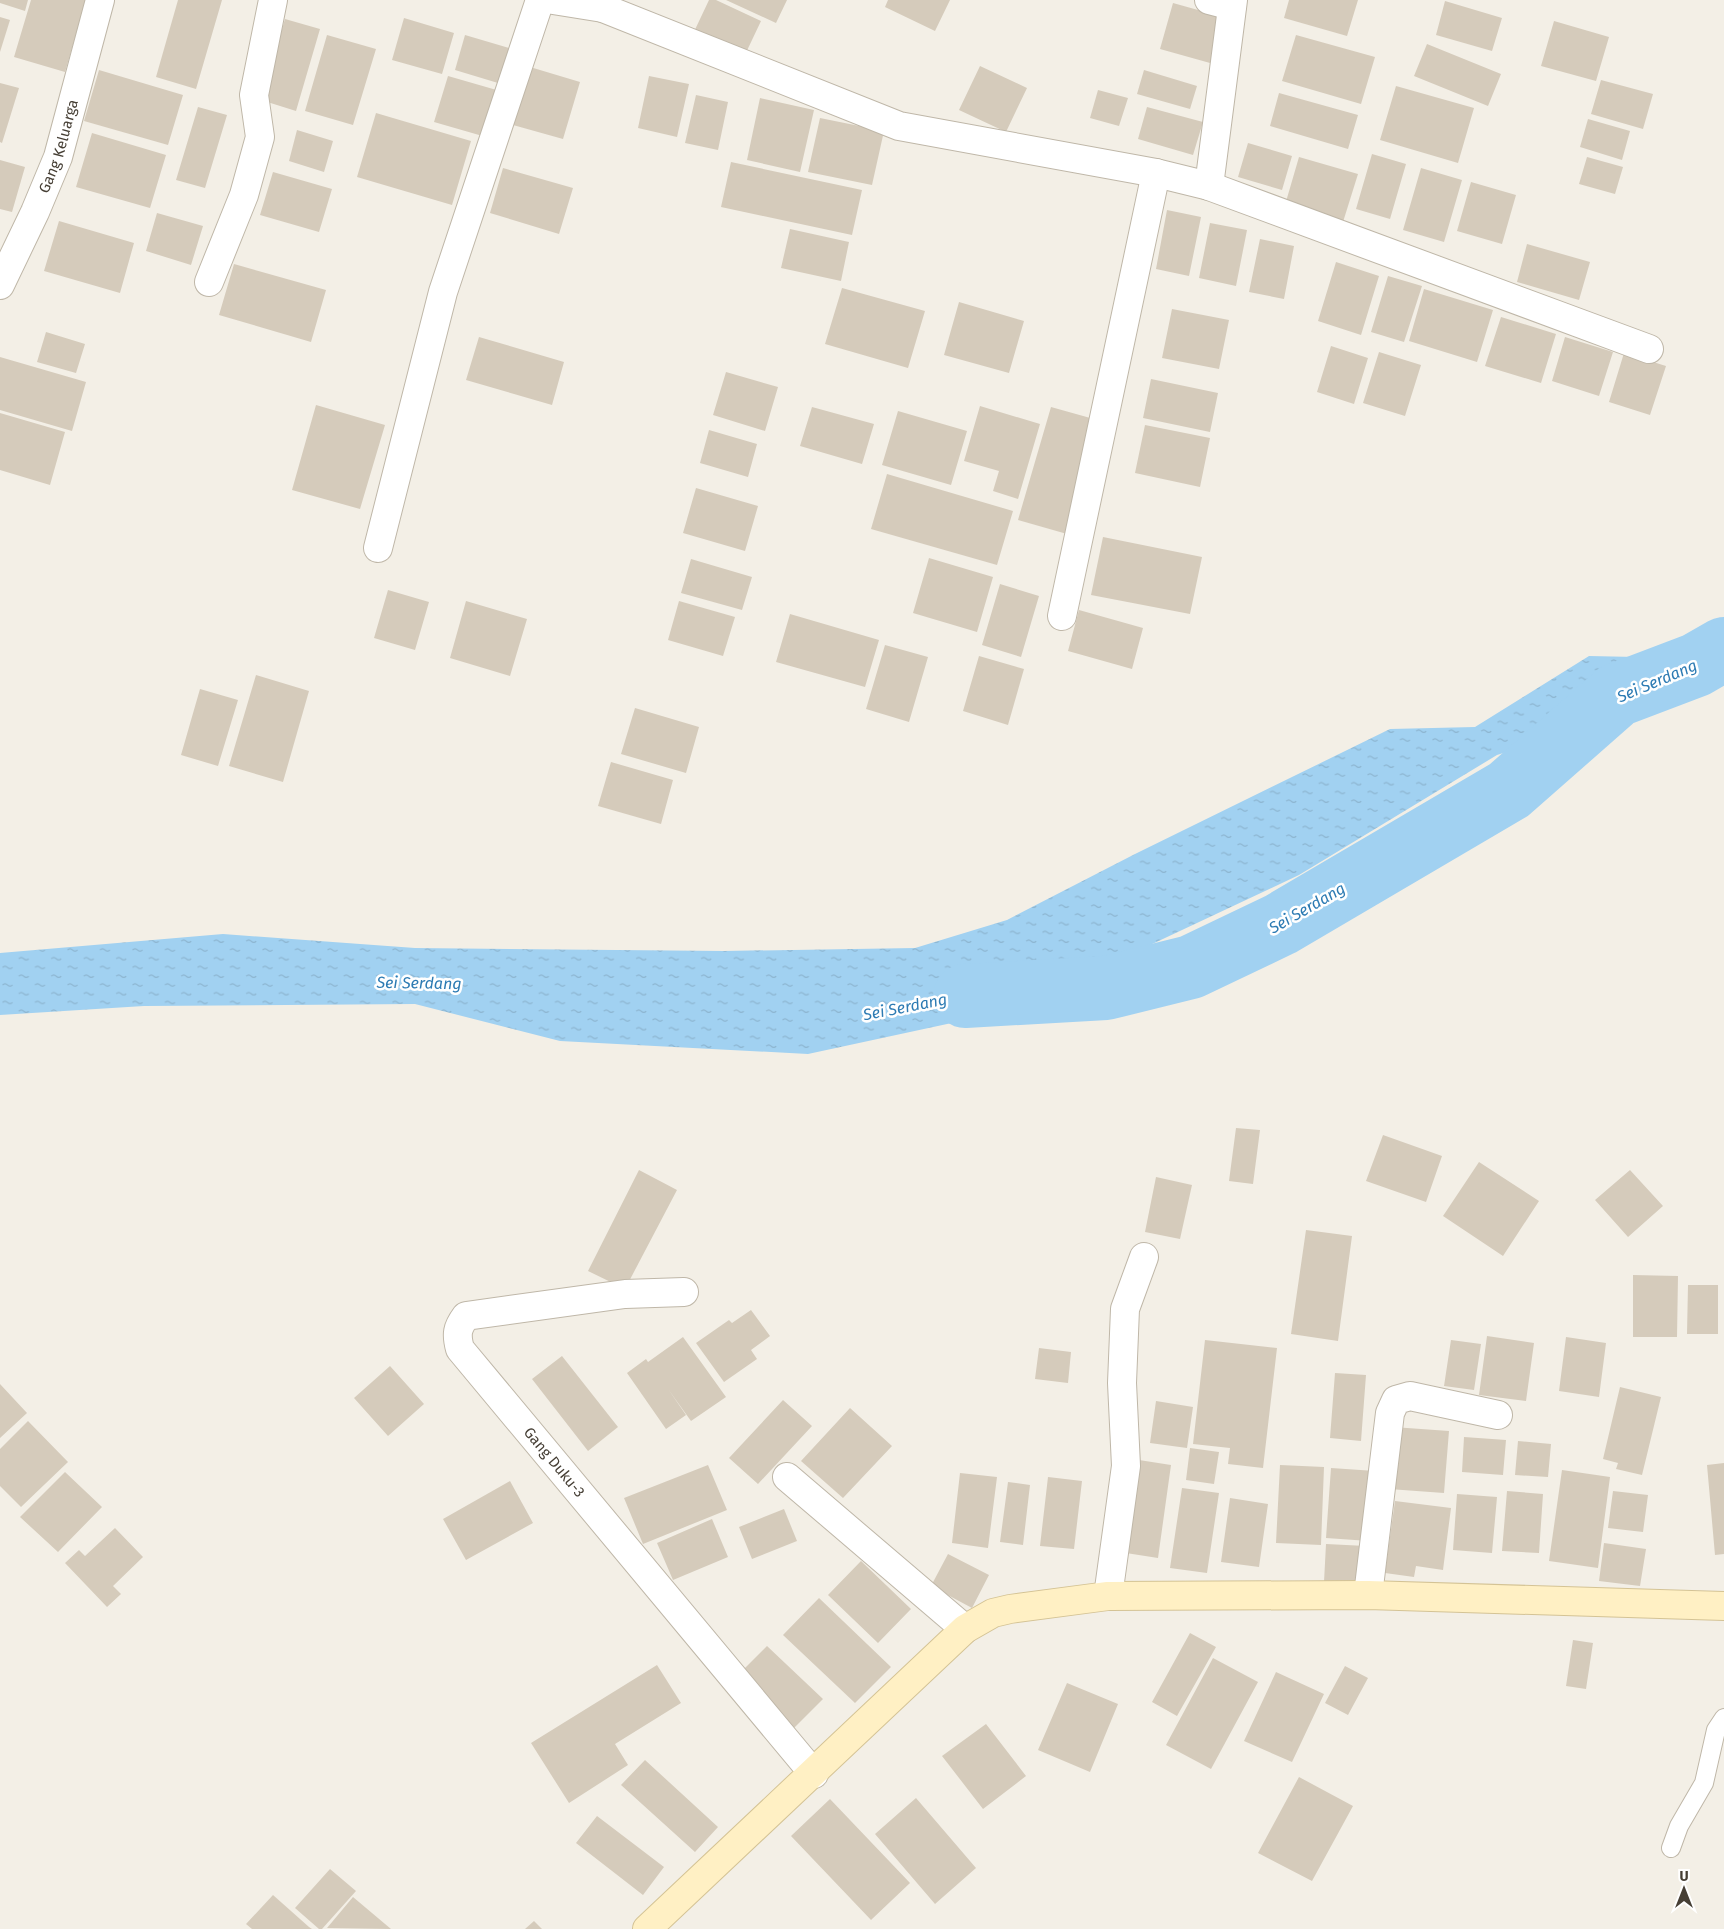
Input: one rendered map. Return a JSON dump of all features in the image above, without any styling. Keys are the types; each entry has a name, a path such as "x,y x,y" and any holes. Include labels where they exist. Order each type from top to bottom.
{"street":[{"name":"Gang Keluarga","path":"0,284 35,212 58,157 100,0"},
{"path":"209,282 244,195 260,138 254,95 273,0"},
{"path":"378,548 443,292 540,0"},
{"path":"553,0 605,4 899,126 1156,173 1208,186 1648,349"},
{"path":"1208,186 1225,2"},
{"path":"1062,616 1156,173"},
{"path":"1108,1596 1126,1466 1122,1383 1125,1309 1144,1257"},
{"name":"Gang Duku-3","path":"684,1292 625,1294 466,1316 458,1326 456,1337 460,1349 814,1774"},
{"path":"1368,1595 1390,1413 1396,1400 1410,1396 1498,1415"},
{"path":"787,1477 964,1629"},
{"path":"648,1929 814,1774 964,1629 993,1613 1108,1596 1368,1595 1724,1606"}],"lane":[{"path":"1671,1848 1679,1826 1704,1783 1716,1730 1724,1718"}],"water":[{"path":"1724,640 1724,678 1664,702 1497,755 1299,875 1012,1010 808,1054 560,1041 415,1004 144,1006 0,1015 0,953 223,934 415,948 724,951 915,948 1007,920 1135,854 1390,729 1475,727 1589,656 1684,658"}],"building":[{"path":"0,0 28,0 25,11 0,3"},
{"path":"31,0 86,0 65,72 14,57"},
{"path":"178,0 222,0 196,89 156,77"},
{"path":"709,0 716,0 761,21 743,59 692,36"},
{"path":"726,0 787,0 776,23"},
{"path":"888,0 950,0 935,31 885,7"},
{"path":"1289,0 1358,0 1347,36 1284,18"},
{"path":"1445,1 1502,18 1492,51 1436,35"},
{"path":"1173,3 1223,17 1210,63 1160,49"},
{"path":"0,17 10,20 0,52"},
{"path":"404,18 454,33 442,74 392,60"},
{"path":"285,19 320,29 296,111 261,100"},
{"path":"1554,21 1609,37 1596,81 1541,66"},
{"path":"327,35 376,49 353,125 305,111"},
{"path":"465,35 509,48 498,83 455,70"},
{"path":"1296,35 1375,57 1361,104 1282,81"},
{"path":"1427,44 1501,74 1488,106 1414,76"},
{"path":"980,66 1027,88 1006,132 959,110"},
{"path":"530,67 580,82 563,139 513,125"},
{"path":"99,70 183,95 168,145 84,121"},
{"path":"1144,70 1197,86 1190,109 1137,94"},
{"path":"448,76 500,91 486,137 434,122"},
{"path":"649,76 689,84 677,137 638,128"},
{"path":"1601,80 1653,94 1643,129 1591,114"},
{"path":"0,83 19,88 2,143 0,142"},
{"path":"1396,86 1474,108 1458,163 1380,140"},
{"path":"1098,90 1128,98 1119,126 1090,118"},
{"path":"1279,93 1358,115 1348,149 1270,126"},
{"path":"696,95 728,102 718,150 685,143"},
{"path":"760,98 814,110 800,172 747,160"},
{"path":"198,107 227,115 205,188 176,180"},
{"path":"1147,107 1203,122 1193,155 1138,139"},
{"path":"376,113 471,141 452,205 357,177"},
{"path":"820,118 884,131 872,185 808,172"},
{"path":"1588,119 1630,131 1622,160 1580,147"},
{"path":"297,130 333,141 324,172 289,161"},
{"path":"92,133 166,155 150,208 76,187"},
{"path":"1248,143 1292,156 1282,190 1238,177"},
{"path":"1372,154 1406,164 1390,219 1356,209"},
{"path":"1299,157 1358,174 1343,222 1285,205"},
{"path":"1587,157 1623,167 1615,194 1579,184"},
{"path":"0,160 25,167 12,212 0,209"},
{"path":"731,162 862,190 852,235 721,207"},
{"path":"503,168 573,188 559,234 490,213"},
{"path":"1421,168 1462,180 1444,242 1403,230"},
{"path":"273,172 332,189 319,232 260,215"},
{"path":"1471,182 1516,195 1502,244 1457,231"},
{"path":"1167,210 1201,217 1189,276 1156,269"},
{"path":"157,213 203,226 191,265 146,251"},
{"path":"59,221 134,243 120,293 44,271"},
{"path":"1210,223 1247,230 1236,286 1199,278"},
{"path":"790,229 849,242 841,281 781,268"},
{"path":"1260,239 1294,246 1284,299 1249,292"},
{"path":"1527,244 1590,262 1579,300 1517,282"},
{"path":"1336,262 1379,276 1361,335 1318,321"},
{"path":"234,264 326,290 311,342 219,315"},
{"path":"1388,276 1422,286 1404,342 1371,332"},
{"path":"842,288 925,311 908,368 825,344"},
{"path":"1424,289 1493,310 1477,362 1409,341"},
{"path":"959,302 1024,321 1009,373 944,355"},
{"path":"1172,309 1229,320 1219,369 1162,358"},
{"path":"1501,317 1556,334 1541,383 1485,366"},
{"path":"46,332 85,344 76,373 37,362"},
{"path":"479,337 564,362 552,405 466,380"},
{"path":"1565,337 1613,352 1599,396 1552,381"},
{"path":"1331,346 1368,358 1354,404 1317,392"},
{"path":"1379,352 1421,365 1405,416 1363,403"},
{"path":"1624,353 1666,366 1650,415 1609,402"},
{"path":"0,357 86,382 72,431 0,410"},
{"path":"726,372 778,387 765,431 713,415"},
{"path":"1151,379 1218,393 1210,432 1143,418"},
{"path":"316,405 385,425 360,509 292,490"},
{"path":"980,406 1040,424 1018,499 993,491 999,471 964,461"},
{"path":"812,407 874,424 862,464 800,446"},
{"path":"1051,407 1101,421 1067,534 1018,520"},
{"path":"898,411 967,431 951,485 882,465"},
{"path":"0,413 65,432 50,485 0,470"},
{"path":"1145,425 1210,438 1200,487 1135,473"},
{"path":"709,430 757,444 748,477 700,463"},
{"path":"887,474 1013,511 997,565 871,529"},
{"path":"696,488 758,506 745,551 683,533"},
{"path":"1103,537 1202,557 1190,614 1091,595"},
{"path":"929,558 993,577 977,632 913,613"},
{"path":"691,559 752,577 742,610 681,593"},
{"path":"1000,584 1039,596 1021,657 982,645"},
{"path":"388,590 429,602 415,650 374,638"},
{"path":"466,601 527,619 510,676 450,658"},
{"path":"679,601 735,617 723,656 668,640"},
{"path":"1079,610 1143,628 1132,669 1068,651"},
{"path":"790,614 879,640 865,687 776,662"},
{"path":"885,645 928,657 909,722 866,709"},
{"path":"979,656 1024,669 1008,725 963,711"},
{"path":"256,675 309,691 283,782 229,766"},
{"path":"200,689 238,700 218,766 181,755"},
{"path":"635,708 699,727 686,773 621,754"},
{"path":"611,762 673,780 661,824 598,806"},
{"path":"1236,1128 1260,1130 1253,1184 1229,1181"},
{"path":"1383,1135 1442,1156 1426,1202 1366,1181"},
{"path":"1479,1162 1539,1201 1503,1256 1443,1216"},
{"path":"639,1170 677,1190 625,1289 588,1271"},
{"path":"1630,1170 1663,1206 1628,1237 1595,1200"},
{"path":"1156,1177 1192,1185 1180,1239 1145,1232"},
{"path":"1306,1230 1352,1236 1338,1341 1291,1334"},
{"path":"1633,1275 1678,1276 1677,1337 1633,1337"},
{"path":"1688,1285 1718,1285 1718,1334 1687,1334"},
{"path":"751,1310 770,1336 751,1350 757,1359 724,1382 696,1343 729,1320 732,1323"},
{"path":"1487,1336 1534,1343 1526,1401 1479,1395"},
{"path":"683,1337 726,1397 691,1421 668,1389 686,1415 666,1429 627,1373 646,1359 648,1362"},
{"path":"1566,1337 1606,1343 1599,1397 1559,1391"},
{"path":"1205,1340 1277,1348 1263,1468 1228,1464 1230,1448 1193,1444"},
{"path":"1451,1340 1481,1344 1474,1390 1444,1386"},
{"path":"1039,1348 1071,1352 1068,1383 1035,1379"},
{"path":"562,1356 618,1427 588,1451 532,1379"},
{"path":"390,1366 424,1404 388,1436 354,1398"},
{"path":"1335,1373 1366,1375 1361,1441 1330,1438"},
{"path":"0,1384 27,1413 0,1438"},
{"path":"1620,1387 1661,1397 1642,1475 1616,1469 1618,1463 1603,1459"},
{"path":"783,1400 812,1426 758,1484 729,1458"},
{"path":"1156,1401 1193,1407 1187,1448 1150,1443"},
{"path":"850,1408 892,1446 843,1498 801,1461"},
{"path":"28,1421 68,1462 21,1507 0,1486 0,1449"},
{"path":"1393,1427 1449,1431 1444,1493 1389,1489"},
{"path":"1464,1437 1506,1440 1503,1475 1462,1472"},
{"path":"1518,1441 1551,1444 1548,1477 1515,1475"},
{"path":"1190,1448 1219,1452 1214,1484 1186,1480"},
{"path":"1139,1460 1171,1465 1158,1558 1126,1553"},
{"path":"1724,1463 1724,1554 1715,1555 1707,1465"},
{"path":"708,1465 727,1510 643,1544 624,1498"},
{"path":"1280,1465 1324,1467 1321,1545 1276,1543"},
{"path":"1331,1468 1375,1471 1369,1541 1326,1538"},
{"path":"1562,1470 1610,1477 1598,1568 1549,1561"},
{"path":"65,1472 102,1507 58,1552 20,1517"},
{"path":"960,1473 997,1477 988,1548 952,1543"},
{"path":"1048,1477 1082,1481 1074,1549 1040,1546"},
{"path":"510,1481 533,1523 466,1560 443,1519"},
{"path":"1008,1482 1030,1485 1023,1545 1000,1542"},
{"path":"1182,1488 1219,1493 1207,1573 1170,1568"},
{"path":"1507,1491 1543,1494 1539,1553 1502,1551"},
{"path":"1613,1491 1648,1495 1643,1532 1608,1528"},
{"path":"1457,1494 1497,1497 1492,1553 1453,1550"},
{"path":"1230,1498 1268,1504 1259,1567 1221,1562"},
{"path":"1395,1501 1451,1508 1443,1570 1416,1566 1414,1577 1385,1573"},
{"path":"784,1509 797,1541 752,1559 739,1527"},
{"path":"712,1519 728,1557 673,1580 657,1543"},
{"path":"115,1528 143,1557 113,1586 121,1594 107,1607 65,1563 79,1550 85,1556"},
{"path":"1604,1543 1646,1549 1640,1586 1599,1581"},
{"path":"1326,1544 1366,1546 1363,1585 1324,1582"},
{"path":"948,1554 989,1575 972,1608 931,1586"},
{"path":"861,1561 911,1609 878,1643 828,1595"},
{"path":"819,1598 891,1667 855,1703 783,1635"},
{"path":"1190,1633 1216,1647 1177,1716 1152,1702"},
{"path":"1573,1640 1593,1643 1586,1689 1566,1686"},
{"path":"767,1646 823,1699 793,1729 737,1676"},
{"path":"1213,1658 1258,1682 1211,1769 1166,1745"},
{"path":"657,1665 681,1703 615,1744 628,1765 569,1803 531,1743"},
{"path":"1345,1666 1368,1678 1348,1715 1325,1703"},
{"path":"1276,1672 1324,1694 1292,1762 1244,1741"},
{"path":"1067,1683 1118,1704 1090,1772 1038,1750"},
{"path":"986,1724 1026,1776 983,1809 942,1756"},
{"path":"645,1760 718,1827 695,1852 621,1785"},
{"path":"1299,1777 1353,1806 1312,1881 1258,1853"},
{"path":"916,1798 976,1868 935,1904 875,1834"},
{"path":"830,1799 910,1883 871,1920 791,1836"},
{"path":"597,1816 664,1867 643,1895 576,1843"},
{"path":"330,1869 356,1891 322,1929 319,1929 295,1908"},
{"path":"273,1895 312,1929 252,1929 246,1924"},
{"path":"353,1897 391,1929 327,1928"},
{"path":"534,1921 542,1929 525,1929"}],"waterway":[{"name":"Sei Serdang","path":"965,996 1106,988 1191,967 1281,924 1509,790 1617,695 1696,665 1724,649"}]}
